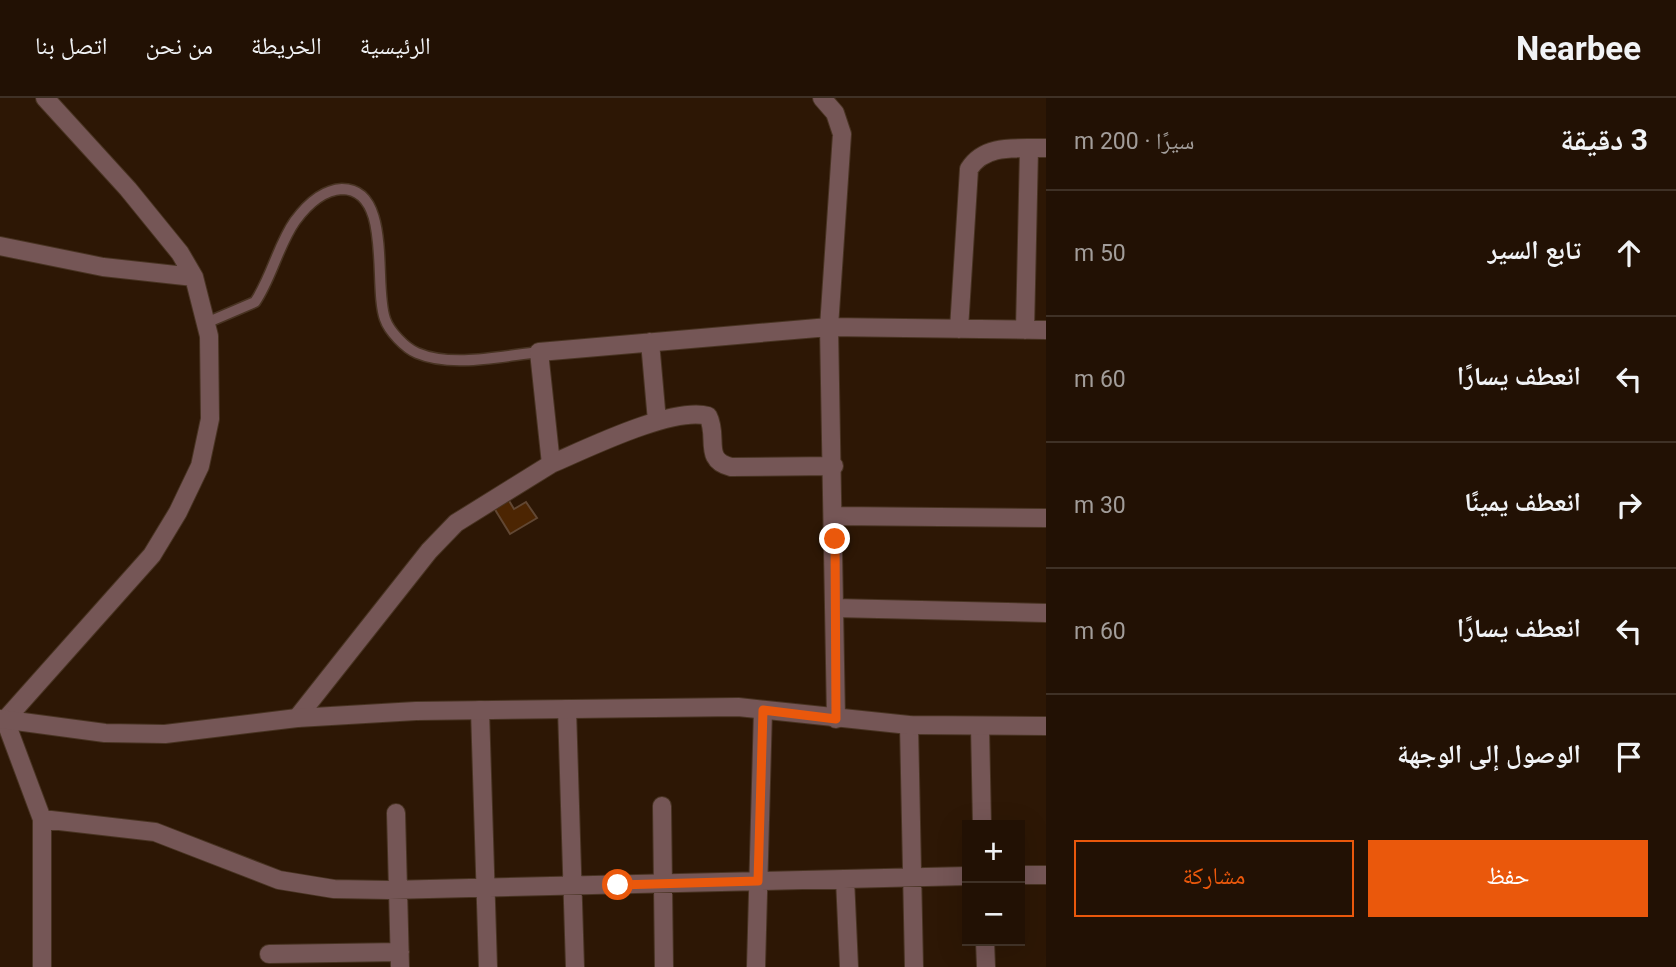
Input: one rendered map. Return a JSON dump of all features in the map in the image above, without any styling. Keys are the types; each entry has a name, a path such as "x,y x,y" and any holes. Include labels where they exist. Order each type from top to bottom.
{"street":[{"path":"3,720 152,555 178,512 200,466 210,419 211,371 206,323 194,277 180,253 128,189 45,98"},
{"path":"822,98 835,113 842,134 829,327 835,516 836,719"},
{"path":"959,329 969,169 977,156 989,151 1038,149 1025,330"},
{"path":"0,246 103,267 194,277"},
{"path":"551,464 539,352 829,327 1046,330"},
{"path":"650,342 657,421"},
{"path":"298,718 429,551 456,523 551,464 657,421 701,414 708,416 714,457 720,464 731,467 834,466"},
{"path":"835,516 1046,518"},
{"path":"835,608 1046,613"},
{"path":"3,720 105,733 165,734 298,718 480,710 738,707 909,725 1046,726"},
{"path":"567,709 575,967"},
{"path":"480,710 488,967"},
{"path":"756,967 763,710"},
{"path":"3,720 42,819 42,967"},
{"path":"909,725 914,967"},
{"path":"980,726 982,820"},
{"path":"662,806 664,967"},
{"path":"268,954 400,959 396,813"},
{"path":"42,819 155,832 279,880 334,889 398,890 962,876"},
{"path":"1025,875 1046,874"},
{"path":"845,879 849,967"},
{"path":"985,946 986,967"}],"lane":[{"path":"206,323 255,302 294,223 319,197 334,190 349,189 370,205 376,222 385,320 398,338 416,353 452,360 539,352"}],"building":[{"path":"508,499 514,509 526,502 537,518 510,534 494,508"}],"route":[{"path":"618,885 758,881 763,710 836,719 835,539"}]}
